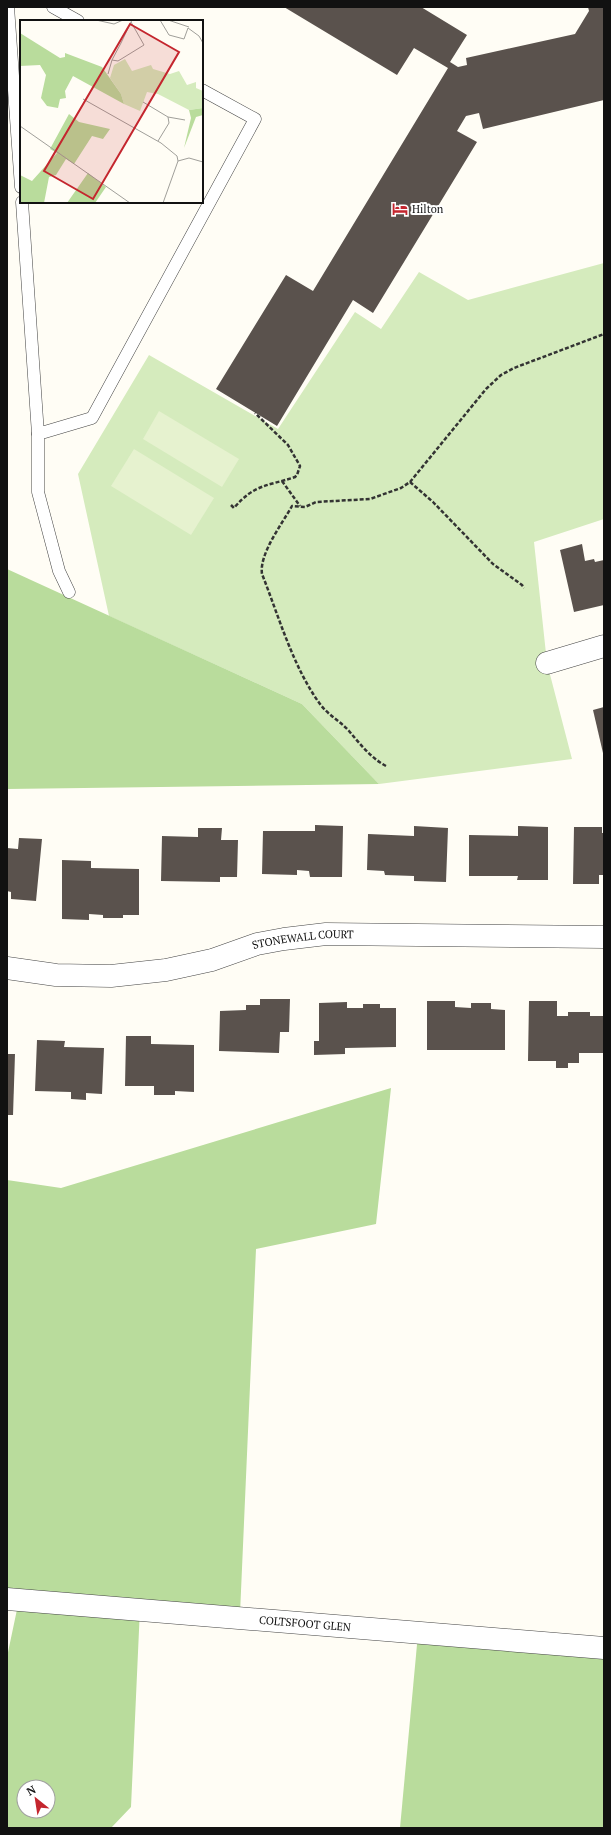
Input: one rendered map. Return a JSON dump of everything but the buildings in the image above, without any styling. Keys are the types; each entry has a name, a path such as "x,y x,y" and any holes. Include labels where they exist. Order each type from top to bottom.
{"street":[{"path":"547,662 604,646"},
{"name":"STONEWALL COURT","path":"7,968 56,975 119,975 166,970 212,960 257,944 326,934 604,938"},
{"name":"COLTSFOOT GLEN","path":"7,1599 604,1648"}],"lane":[{"path":"8,7 20,173"},
{"path":"53,7 76,20"},
{"path":"38,434 92,418 255,119 203,91"},
{"path":"22,203 38,434 38,492 58,571 69,592"}],"path":[{"path":"386,766 379,762 348,730 332,718 313,694 304,679 262,574 261,568 263,560 269,547 292,506 305,507 316,502 370,499 401,488 410,482 486,389 501,375 514,368 566,347 604,334"},
{"path":"231,505 234,508 244,496 252,490 298,475 300,466 288,445 255,413"},
{"path":"282,481 300,506"},
{"path":"410,482 433,502 493,564 524,588"}],"green space":[{"path":"604,263 604,519 534,542 547,663 572,759 379,784 302,704 109,616 78,474 149,355 278,429 355,312 381,329 419,272 468,300"},
{"path":"159,411 239,459 222,487 143,439"},
{"path":"134,449 214,498 191,535 111,486"},
{"path":"7,569 302,704 379,784 7,789"},
{"path":"391,1088 376,1224 256,1249 240,1614 140,1608 131,1807 111,1828 7,1828 7,1657 19,1600 7,1599 7,1180 61,1188"},
{"path":"419,1623 604,1644 604,1828 400,1828"}],"place":[{"name":"Hilton","path":"400,209"}]}
